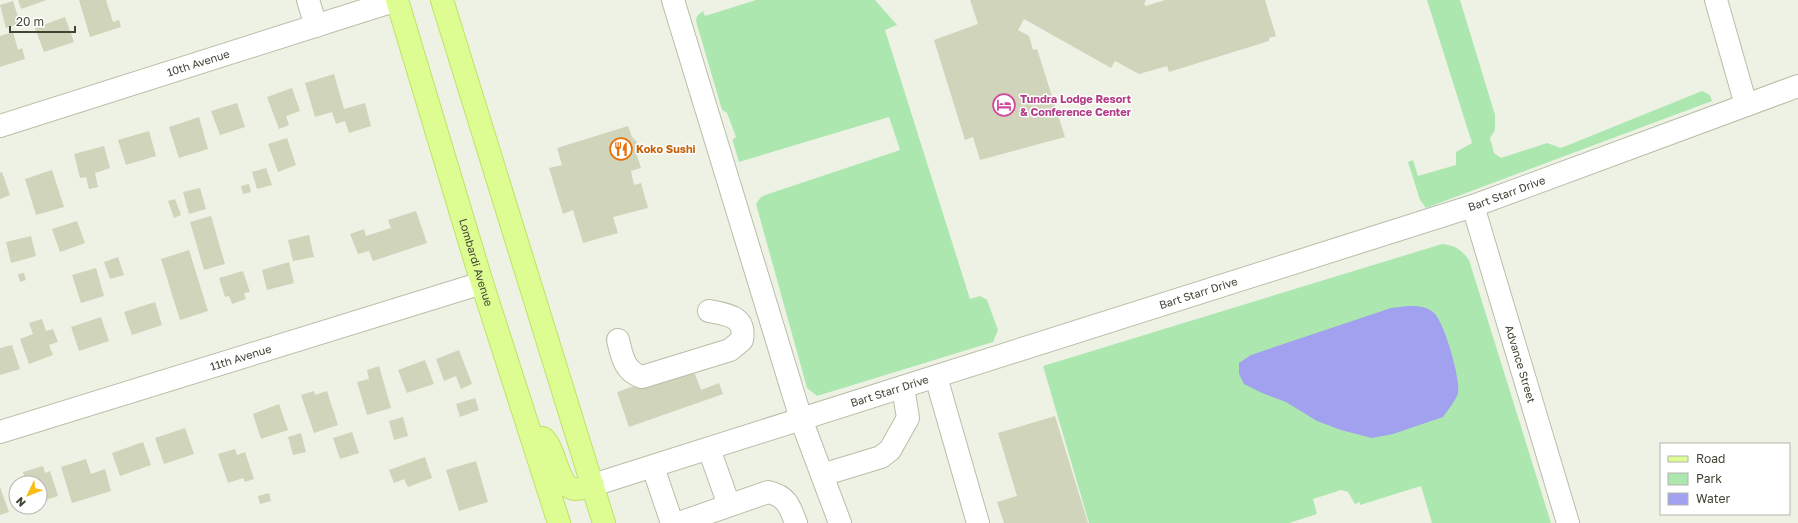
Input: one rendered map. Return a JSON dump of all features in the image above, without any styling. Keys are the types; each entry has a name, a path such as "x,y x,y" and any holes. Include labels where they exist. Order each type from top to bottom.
{"main road":[{"name":"Lombardi Avenue","path":"397,0 482,283 559,523"},
{"path":"442,0 604,523"},
{"path":"531,434 537,435 546,442 563,479 568,486 576,489 593,485"}],"street":[{"path":"308,0 316,26"},
{"name":"10th Avenue","path":"0,126 397,0"},
{"path":"673,0 801,419 840,523"},
{"path":"1716,0 1746,105"},
{"name":"Bart Starr Drive","path":"593,485 654,467 1473,206 1798,86"},
{"name":"Advance Street","path":"1473,206 1568,523"},
{"name":"11th Avenue","path":"0,432 482,283"},
{"path":"618,340 624,363 635,375 642,377 730,350 742,340 744,331 741,323 734,317 709,311"},
{"path":"936,377 978,523"},
{"path":"822,475 882,457 890,450 908,418 903,387"},
{"path":"709,449 729,505"},
{"path":"654,467 672,523"},
{"path":"679,523 768,492 778,494 786,500 791,508 796,523"}],"green space":[{"path":"756,0 875,0 897,25 885,30 970,299 980,296 987,300 998,330 993,342 817,396 807,388 756,204 761,197 768,194 900,150 889,117 739,162 733,142 733,139 736,137 727,113 722,110 696,21 697,16 703,11 705,16"},
{"path":"1427,0 1460,0 1495,115 1495,130 1490,138 1494,153 1501,158 1547,143 1561,148 1702,91 1710,95 1712,101 1426,208 1420,200 1408,162 1413,160 1418,176 1456,165 1456,152 1472,143"},
{"path":"1442,244 1458,249 1464,253 1469,260 1551,523 1432,523 1421,486 1360,505 1360,502 1355,504 1348,492 1341,490 1313,499 1317,514 1289,523 1089,523 1043,366"}],"water":[{"path":"1418,306 1434,313 1438,318 1447,338 1457,376 1458,393 1454,402 1443,417 1393,434 1372,438 1341,430 1317,421 1286,402 1244,384 1239,374 1239,363 1251,355 1391,308"}],"building":[{"path":"18,0 47,0 21,9"},
{"path":"79,0 106,0 113,22 119,20 121,27 90,37"},
{"name":"Tundra Lodge Resort & Conference Center","path":"970,0 1146,0 1144,4 1146,6 1165,0 1265,0 1276,36 1269,38 1269,41 1169,72 1167,66 1139,74 1115,61 1111,68 1024,19 1018,30 1029,36 1033,50 1037,49 1065,137 980,160 973,137 965,140 934,40 978,24"},
{"path":"13,1 20,23 6,28 0,5"},
{"path":"65,17 74,42 44,52 35,28"},
{"path":"13,32 18,50 22,48 25,59 0,67 0,36"},
{"path":"334,74 344,109 365,103 371,126 349,133 345,121 336,124 332,112 315,117 305,83"},
{"path":"292,88 300,111 286,116 289,125 279,129 267,97"},
{"path":"237,103 245,127 220,135 211,111"},
{"path":"199,117 208,149 179,158 169,127"},
{"path":"628,126 632,137 637,142 635,149 641,168 631,171 634,185 641,183 648,208 613,217 618,233 583,243 573,210 563,214 549,168 562,165 557,148"},
{"path":"149,131 156,156 126,165 118,140"},
{"path":"287,138 296,165 278,172 268,144"},
{"path":"104,146 110,168 95,173 98,187 89,189 86,177 80,178 74,154"},
{"path":"266,168 272,185 257,189 252,172"},
{"path":"52,170 64,207 36,215 25,179"},
{"path":"2,172 10,195 0,199 0,173"},
{"path":"249,184 251,192 243,194 241,186"},
{"path":"200,188 206,209 189,214 183,192"},
{"path":"175,199 181,215 174,218 168,201"},
{"path":"416,211 427,243 373,261 369,251 358,254 350,234 364,229 366,236 391,228 388,220"},
{"path":"211,216 225,264 204,270 190,222"},
{"path":"77,221 85,243 60,252 52,229"},
{"path":"309,235 314,257 293,261 288,240"},
{"path":"31,236 36,256 11,263 6,242"},
{"path":"189,250 208,311 180,320 161,259"},
{"path":"118,257 124,275 110,279 104,262"},
{"path":"289,262 294,283 267,290 262,270"},
{"path":"96,268 104,296 81,303 72,275"},
{"path":"243,271 250,292 244,293 246,299 232,304 229,296 225,297 219,278"},
{"path":"24,273 26,280 20,282 18,274"},
{"path":"155,302 162,325 132,335 124,312"},
{"path":"101,317 109,341 79,351 71,327"},
{"path":"42,319 46,331 53,329 58,342 49,345 53,355 29,364 20,339 33,334 29,323"},
{"path":"12,345 20,369 0,375 0,348"},
{"path":"459,350 472,384 461,389 456,376 444,381 436,359"},
{"path":"425,360 434,384 407,393 398,370"},
{"path":"379,366 391,408 367,415 357,382 369,379 367,370"},
{"path":"694,371 701,390 719,383 723,394 629,427 617,392 660,377"},
{"path":"314,391 315,395 327,391 338,425 314,433 301,395"},
{"path":"475,398 479,410 460,417 456,404"},
{"path":"279,404 288,430 261,439 253,414"},
{"path":"1055,416 1088,523 1004,523 997,502 1017,496 998,433"},
{"path":"403,417 408,436 394,440 389,421"},
{"path":"185,428 194,454 164,464 155,438"},
{"path":"352,432 359,453 340,459 333,438"},
{"path":"301,433 306,452 293,455 288,437"},
{"path":"143,442 151,465 120,476 112,453"},
{"path":"235,449 237,455 245,452 254,479 245,482 243,478 228,483 218,454"},
{"path":"425,457 432,478 408,487 404,479 394,483 389,470"},
{"path":"86,459 91,474 105,469 111,491 72,503 61,467"},
{"path":"476,461 488,502 459,511 446,470"},
{"path":"43,466 45,473 50,471 58,496 48,499 48,475 24,475 23,472"},
{"path":"0,487 8,512 0,515"},
{"path":"269,493 271,501 260,504 258,496"}],"place":[{"name":"Tundra Lodge Resort & Conference Center","path":"1004,105"},
{"name":"Koko Sushi","path":"621,149"}]}
